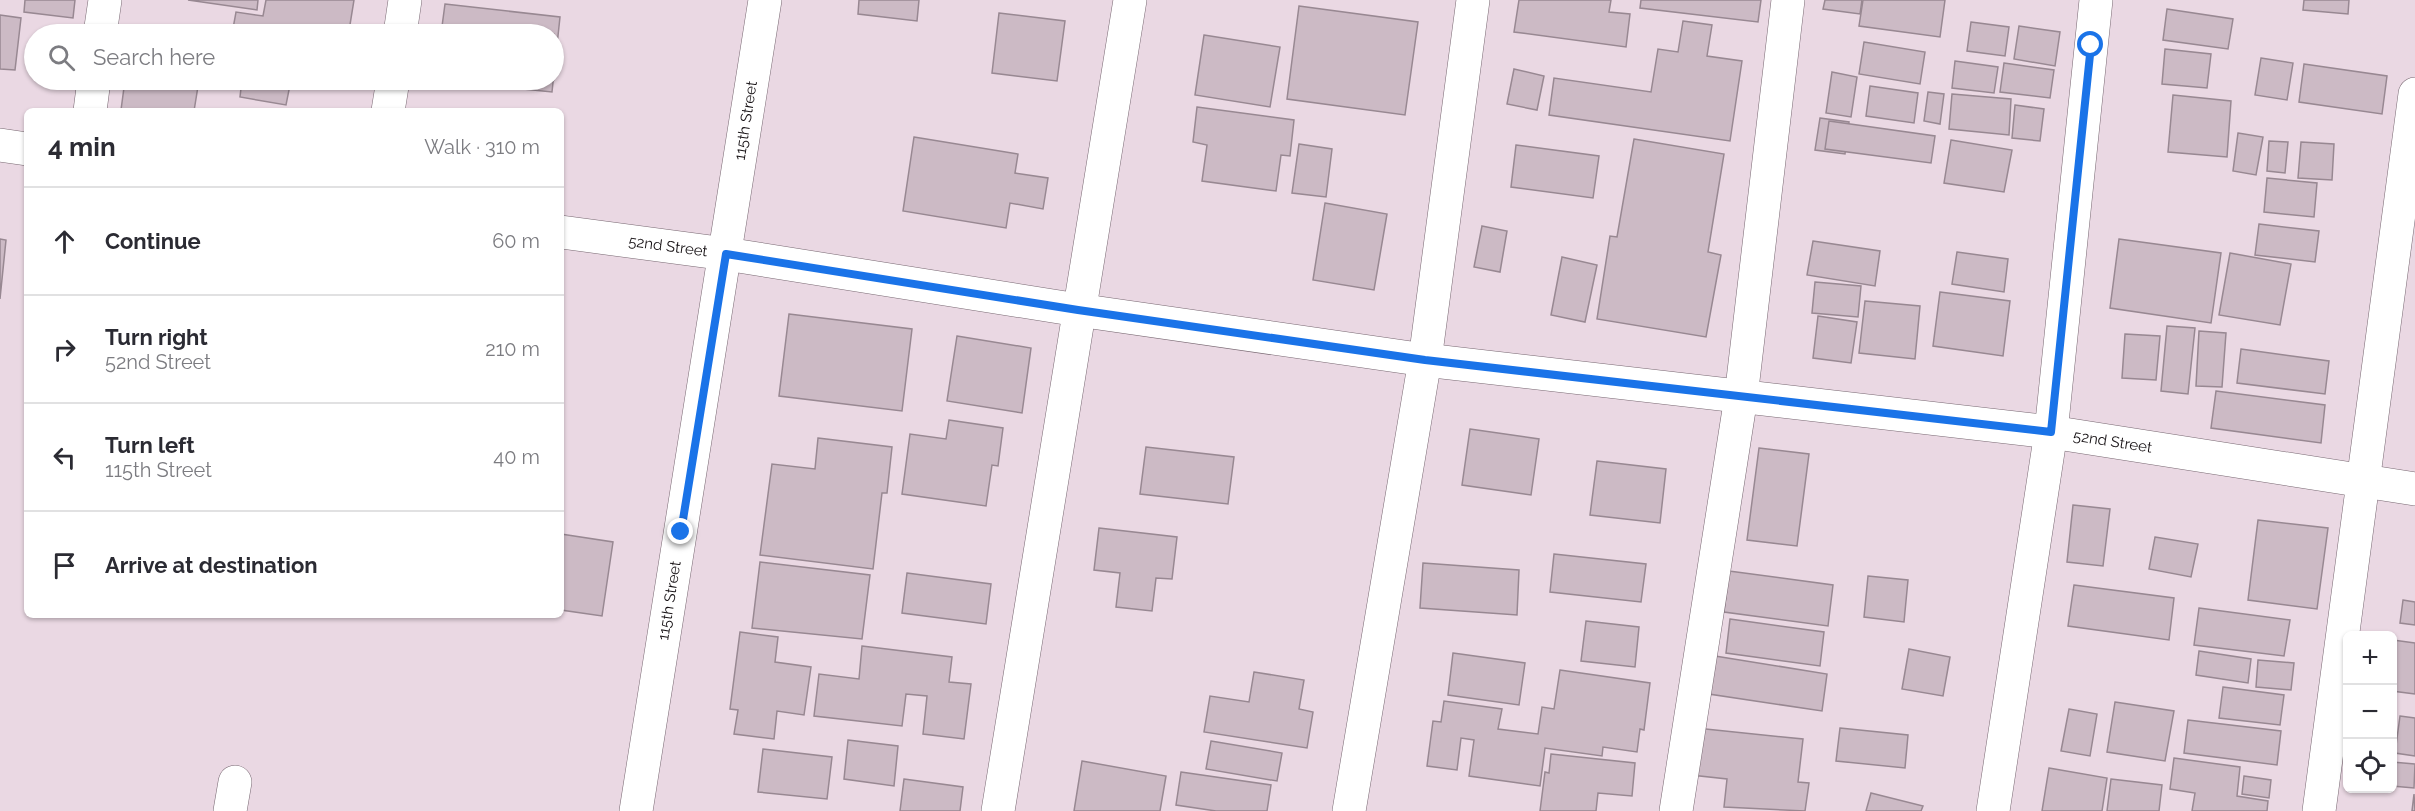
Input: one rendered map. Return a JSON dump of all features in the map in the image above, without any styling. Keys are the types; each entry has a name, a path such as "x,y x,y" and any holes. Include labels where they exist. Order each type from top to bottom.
{"street":[{"path":"101,24 105,0"},
{"path":"401,24 405,0"},
{"name":"115th Street","path":"636,811 765,0"},
{"path":"998,811 1130,0"},
{"path":"1349,811 1425,360 1473,0"},
{"path":"1676,811 1741,397 1788,0"},
{"path":"1993,811 2051,432 2096,0"},
{"path":"90,108 93,90"},
{"path":"388,108 391,90"},
{"path":"2319,811 2415,94"},
{"path":"0,145 24,148"},
{"name":"52nd Street","path":"564,232 726,254 1078,310 1425,360 2051,432 2415,489"}],"building":[{"path":"25,0 75,0 73,18 24,12"},
{"path":"188,0 258,0 257,10"},
{"path":"266,0 354,0 350,24 234,24 236,12 263,16"},
{"path":"859,0 919,0 917,21 858,14"},
{"path":"1519,0 1611,0 1609,12 1630,14 1626,47 1514,32"},
{"path":"1641,0 1761,0 1758,22 1640,8"},
{"path":"1825,0 1862,0 1860,14 1823,9"},
{"path":"1863,0 1945,0 1940,37 1859,26"},
{"path":"2304,0 2349,0 2348,14 2303,10"},
{"path":"445,4 560,17 559,24 442,24"},
{"path":"1299,6 1418,22 1405,115 1287,99"},
{"path":"2167,9 2233,19 2228,49 2163,40"},
{"path":"999,13 1065,21 1057,81 992,73"},
{"path":"0,15 21,18 15,70 0,69"},
{"path":"1683,21 1712,25 1707,56 1742,61 1730,141 1549,115 1554,78 1651,92 1658,49 1678,52"},
{"path":"1971,22 2009,27 2005,56 1967,51"},
{"path":"2019,26 2060,32 2055,66 2014,59"},
{"path":"1204,35 1280,47 1270,107 1195,95"},
{"path":"1864,42 1925,52 1920,84 1859,74"},
{"path":"2165,49 2211,54 2207,88 2162,84"},
{"path":"2261,58 2293,63 2287,100 2255,95"},
{"path":"1955,61 1998,67 1994,93 1952,88"},
{"path":"2004,63 2054,70 2050,98 2000,92"},
{"path":"2304,64 2387,76 2382,114 2299,102"},
{"path":"1514,69 1544,76 1537,110 1507,104"},
{"path":"1832,72 1857,77 1851,117 1826,113"},
{"path":"1870,86 1918,93 1914,123 1866,116"},
{"path":"124,90 197,90 194,108 121,108"},
{"path":"241,90 289,90 286,105 240,97"},
{"path":"1928,92 1944,94 1940,124 1924,121"},
{"path":"1952,94 2011,99 2009,135 1949,129"},
{"path":"2173,95 2231,101 2227,157 2168,152"},
{"path":"2015,105 2044,109 2040,141 2012,138"},
{"path":"1197,107 1294,120 1290,156 1281,155 1276,191 1202,181 1207,145 1193,142"},
{"path":"1820,118 1849,122 1845,154 1815,150"},
{"path":"1829,121 1935,136 1931,163 1825,149"},
{"path":"2238,133 2263,137 2256,175 2233,171"},
{"path":"914,137 1018,154 1015,173 1048,178 1043,209 1010,203 1006,228 903,211"},
{"path":"1634,139 1724,154 1708,252 1721,255 1706,337 1597,319 1610,236 1617,237"},
{"path":"1951,140 2012,150 2004,192 1944,183"},
{"path":"2269,141 2288,142 2285,173 2267,171"},
{"path":"2301,142 2334,144 2332,180 2298,178"},
{"path":"1299,144 1332,149 1326,197 1292,193"},
{"path":"1516,145 1599,156 1593,198 1511,187"},
{"path":"2267,178 2317,183 2314,217 2264,212"},
{"path":"1325,203 1387,214 1374,290 1313,280"},
{"path":"2259,224 2319,231 2315,262 2255,255"},
{"path":"1482,226 1507,231 1500,272 1474,267"},
{"path":"0,239 6,240 0,299"},
{"path":"2119,239 2221,253 2211,323 2110,308"},
{"path":"1813,241 1880,251 1875,286 1807,275"},
{"path":"1957,252 2008,259 2004,292 1952,284"},
{"path":"2230,253 2291,264 2280,325 2219,315"},
{"path":"1562,257 1597,265 1585,322 1551,315"},
{"path":"1815,282 1861,286 1858,317 1812,313"},
{"path":"1940,292 2010,301 2003,356 1933,346"},
{"path":"1865,301 1920,306 1915,359 1859,353"},
{"path":"789,314 912,329 902,411 779,396"},
{"path":"1818,316 1857,322 1851,363 1813,358"},
{"path":"2167,326 2195,328 2188,394 2161,391"},
{"path":"2199,331 2226,333 2222,387 2196,386"},
{"path":"2125,334 2160,336 2156,380 2122,378"},
{"path":"957,336 1031,348 1022,413 947,401"},
{"path":"2241,349 2329,361 2325,394 2237,383"},
{"path":"2216,391 2325,405 2321,443 2211,428"},
{"path":"949,420 1003,428 998,466 992,465 986,506 902,494 910,434 946,439"},
{"path":"1470,429 1539,439 1531,495 1462,485"},
{"path":"818,438 892,447 887,493 882,493 873,569 760,555 772,464 815,469"},
{"path":"1146,447 1234,457 1228,504 1140,494"},
{"path":"1759,448 1809,454 1797,546 1747,540"},
{"path":"1597,461 1666,469 1660,523 1590,515"},
{"path":"2073,505 2110,509 2103,566 2067,562"},
{"path":"2258,520 2328,528 2317,609 2248,600"},
{"path":"1099,528 1177,537 1172,579 1156,578 1152,611 1116,607 1120,573 1094,570"},
{"path":"564,534 613,542 602,616 564,610"},
{"path":"2155,537 2198,544 2191,577 2149,569"},
{"path":"1554,554 1646,564 1641,602 1550,592"},
{"path":"760,562 870,575 862,639 752,628"},
{"path":"1423,563 1519,570 1517,615 1420,608"},
{"path":"1729,571 1833,585 1828,626 1724,612"},
{"path":"907,573 991,584 986,624 902,613"},
{"path":"1868,576 1908,580 1904,622 1864,617"},
{"path":"2074,585 2174,598 2169,640 2068,626"},
{"path":"2403,600 2415,602 2415,625 2400,623"},
{"path":"2199,608 2290,620 2284,656 2194,645"},
{"path":"1730,619 1824,632 1820,666 1726,653"},
{"path":"1586,621 1639,627 1635,667 1581,661"},
{"path":"740,632 778,637 775,662 811,667 804,715 777,711 774,739 734,734 738,710 730,709"},
{"path":"2397,641 2415,643 2415,694 2397,692"},
{"path":"862,646 952,657 949,682 971,684 964,739 923,734 927,696 906,694 902,726 814,716 819,674 859,679"},
{"path":"1909,649 1950,657 1943,696 1902,689"},
{"path":"2199,651 2251,659 2248,683 2196,675"},
{"path":"1453,653 1525,663 1519,705 1448,695"},
{"path":"1715,656 1827,674 1822,711 1709,694"},
{"path":"2258,660 2294,663 2291,690 2256,687"},
{"path":"1560,670 1650,683 1644,730 1640,729 1637,752 1603,747 1602,756 1545,748 1540,786 1469,776 1474,740 1461,738 1457,770 1427,766 1433,721 1441,722 1444,701 1502,709 1498,729 1538,734 1542,707 1554,709"},
{"path":"1254,672 1304,680 1299,709 1313,712 1307,748 1204,732 1210,696 1249,702"},
{"path":"2223,687 2284,695 2280,725 2219,718"},
{"path":"2115,702 2174,711 2165,761 2107,752"},
{"path":"2069,709 2097,714 2090,756 2061,751"},
{"path":"2400,716 2415,718 2415,756 2397,753"},
{"path":"2188,720 2281,731 2277,765 2184,753"},
{"path":"1696,728 1803,739 1798,782 1809,783 1805,811 1724,807 1727,779 1691,775"},
{"path":"1840,728 1908,735 1905,768 1836,761"},
{"path":"848,740 898,746 894,786 844,779"},
{"path":"1211,741 1282,753 1277,781 1206,769"},
{"path":"763,749 832,757 827,799 758,792"},
{"path":"1551,754 1635,763 1632,796 1598,793 1596,811 1540,811 1545,772 1549,773"},
{"path":"2174,758 2240,767 2237,796 2268,801 2267,811 2192,811 2195,793 2170,789"},
{"path":"1082,761 1166,776 1160,811 1074,811"},
{"path":"2397,762 2415,764 2414,788 2397,786"},
{"path":"2049,768 2107,778 2102,811 2042,811"},
{"path":"1181,772 1271,785 1267,811 1216,811 1176,805"},
{"path":"2244,776 2271,780 2269,798 2242,794"},
{"path":"904,779 963,787 960,811 900,811"},
{"path":"2111,779 2162,785 2159,811 2107,811"},
{"path":"1871,793 1923,806 1921,811 1866,811"},
{"path":"2414,794 2415,811 2412,811"}],"route":[{"path":"681,532 726,254 1078,310 1425,360 2051,432 2091,45"}]}
